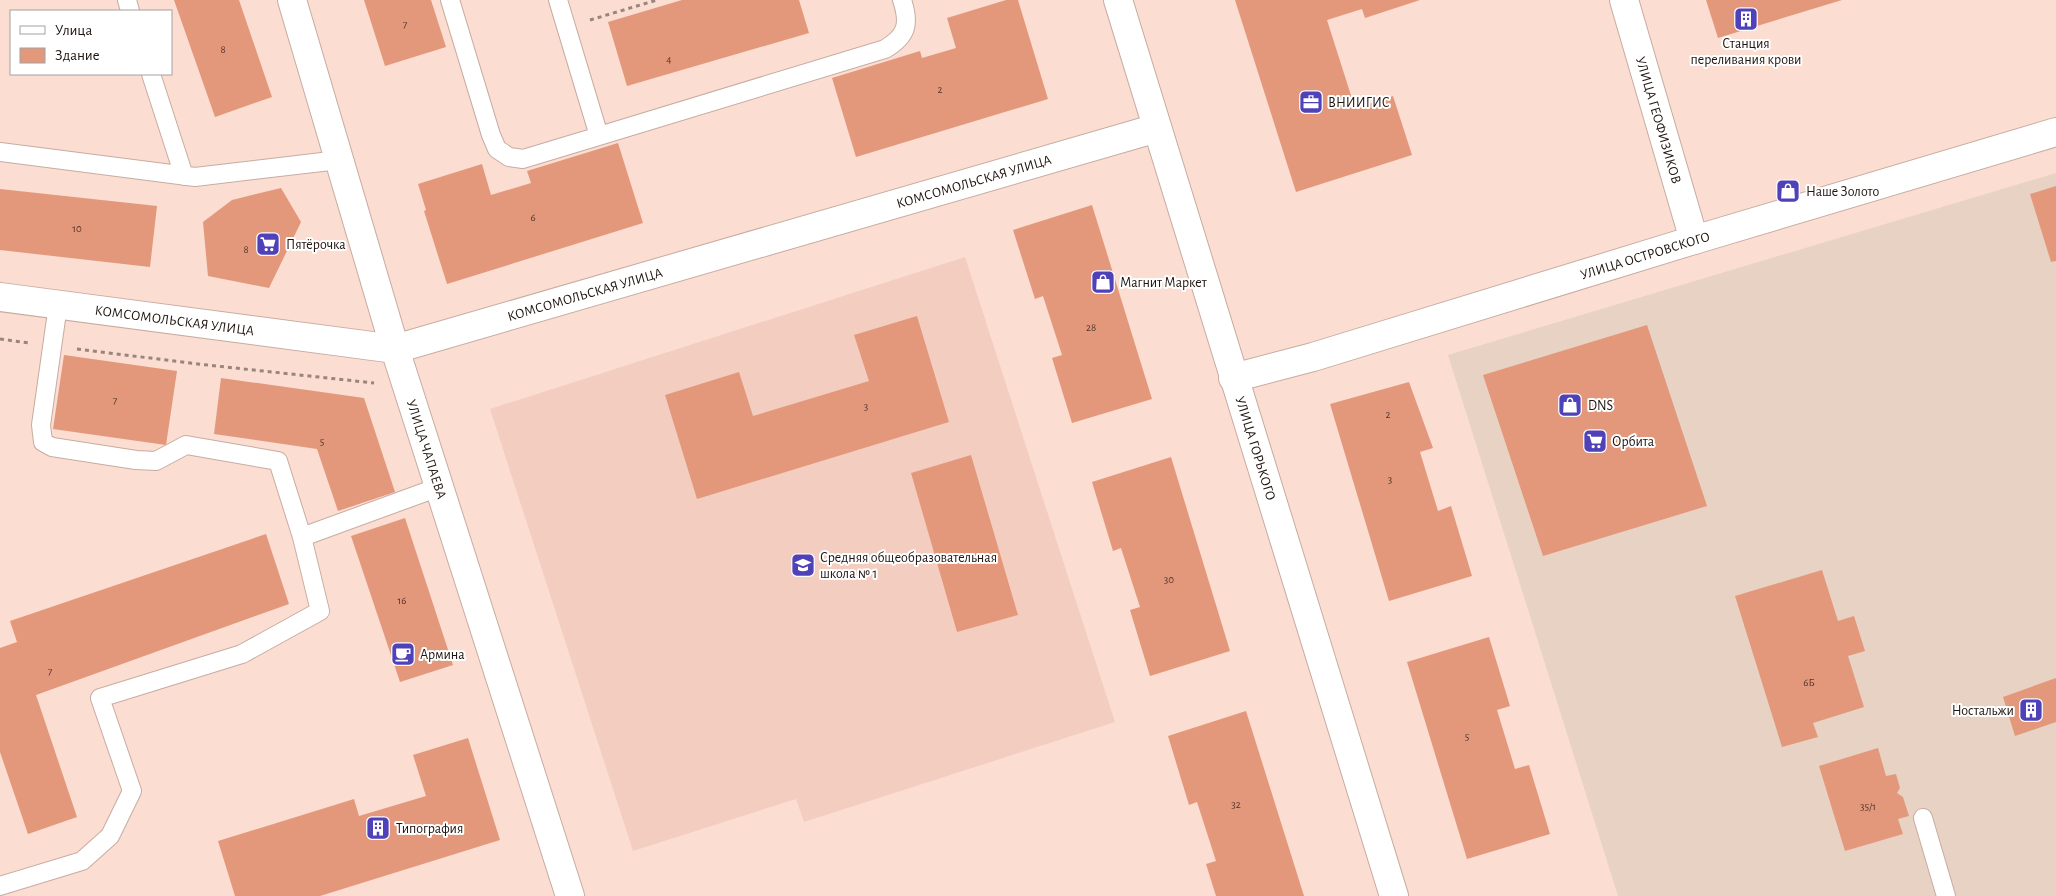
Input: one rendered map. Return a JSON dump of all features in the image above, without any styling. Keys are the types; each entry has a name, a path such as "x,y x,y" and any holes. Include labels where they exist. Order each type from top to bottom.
{"street":[{"name":"УЛИЦА ЧАПАЕВА","path":"292,0 394,349 570,896"},
{"name":"УЛИЦА ГОРЬКОГО","path":"1118,0 1394,896"},
{"name":"УЛИЦА ГЕОФИЗИКОВ","path":"1624,0 1694,240"},
{"name":"КОМСОМОЛЬСКАЯ УЛИЦА","path":"0,297 394,349 1157,128"},
{"name":"УЛИЦА ОСТРОВСКОГО","path":"1233,378 1313,357 1694,240 2056,132"}],"lane":[{"path":"450,0 491,135 497,148 509,157 523,159 885,49 898,41 906,26 906,12 902,0"},
{"path":"558,0 599,136"},
{"path":"151,75 184,176"},
{"path":"0,152 184,176 213,176 339,160"},
{"path":"0,886 82,861 110,836 132,791 100,698 242,654 320,611 302,537 278,461 186,445 156,462 52,447 43,442 41,425 58,305"},
{"path":"302,537 439,487"},
{"path":"1923,818 1946,896"}],"path":[{"path":"566,27 657,0"},
{"path":"0,339 198,364 376,383"}],"shaded area":[{"path":"2056,173 2056,896 1618,896 1448,355"},
{"name":"Средняя общеобразовательная школа № 1","path":"965,257 1115,722 804,822 796,799 633,851 490,409"}],"building":[{"path":"174,0 239,0 272,97 215,117"},
{"path":"364,0 431,0 446,47 385,66"},
{"path":"682,0 799,0 809,33 627,86 608,22"},
{"path":"1006,0 1018,0 1048,99 856,157 832,78 920,51 922,58 956,48 947,18"},
{"name":"ВНИИГИС","path":"1235,0 1420,0 1365,18 1362,9 1327,20 1355,108 1393,96 1412,155 1296,192"},
{"name":"Станция переливания крови","path":"1706,0 1842,0 1718,38"},
{"path":"618,143 643,223 447,284 424,211 426,210 418,184 482,164 491,195 531,183 527,171"},
{"path":"2056,186 2056,261 2051,262 2030,194"},
{"path":"281,188 301,222 269,288 208,276 203,222 232,200"},
{"path":"0,189 157,206 150,267 0,250"},
{"path":"1092,205 1152,399 1072,423 1052,358 1062,355 1043,296 1035,299 1013,230"},
{"path":"917,316 949,422 697,499 665,395 739,372 753,416 869,381 854,335"},
{"name":"Орбита","path":"1647,325 1707,506 1543,556 1483,375"},
{"path":"64,355 177,371 166,445 53,429"},
{"path":"221,378 364,398 395,492 338,511 317,449 214,434"},
{"path":"1409,382 1433,448 1420,452 1438,511 1451,506 1472,576 1389,601 1330,404"},
{"path":"971,455 1018,615 957,632 911,473"},
{"path":"1171,457 1230,651 1150,676 1130,610 1140,607 1121,548 1113,551 1092,482"},
{"path":"405,518 453,665 400,682 351,536"},
{"path":"266,534 289,604 36,695 77,817 28,834 0,752 0,648 17,642 10,621"},
{"path":"1822,570 1838,621 1854,616 1865,651 1848,656 1864,707 1813,723 1818,737 1782,747 1735,596"},
{"path":"1489,637 1510,706 1497,710 1515,769 1529,765 1550,834 1467,859 1407,662"},
{"name":"Ностальжи","path":"2056,678 2056,722 2015,736 2003,697"},
{"path":"1246,711 1304,896 1216,896 1206,864 1216,861 1197,802 1189,805 1168,736"},
{"name":"Типография","path":"468,738 500,840 320,896 235,896 218,841 354,799 359,816 426,796 413,755"},
{"path":"1878,748 1886,776 1896,774 1900,788 1897,793 1903,797 1909,816 1898,819 1903,834 1845,851 1819,766"}],"place":[{"name":"Станция переливания крови","path":"1746,19"},
{"name":"ВНИИГИС","path":"1311,102"},
{"name":"Наше Золото","path":"1788,191"},
{"name":"Пятёрочка","path":"268,244"},
{"name":"Магнит Маркет","path":"1103,282"},
{"name":"DNS","path":"1570,405"},
{"name":"Орбита","path":"1595,441"},
{"name":"Средняя общеобразовательная школа № 1","path":"803,565"},
{"name":"Армина","path":"403,654"},
{"name":"Ностальжи","path":"2031,710"},
{"name":"Типография","path":"378,828"}]}
